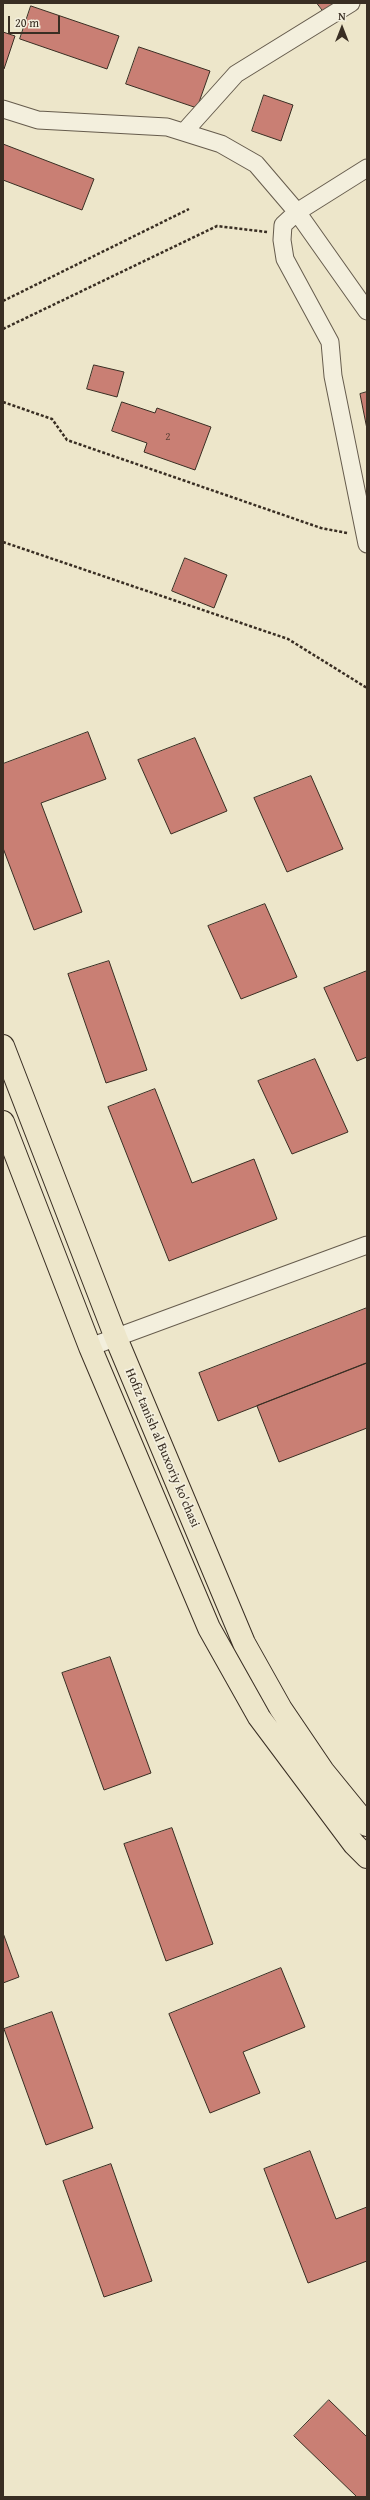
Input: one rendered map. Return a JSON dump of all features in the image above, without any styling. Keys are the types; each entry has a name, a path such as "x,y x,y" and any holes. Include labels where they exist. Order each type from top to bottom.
{"main road":[{"name":"Hofiz tanish al Buxoriy ko'chasi","path":"3,1046 116,1338 244,1644 293,1728 323,1771 367,1825"},
{"name":"Hofiz tanish al Buxoriy ko'chasi","path":"3,1122 90,1347 209,1628 259,1717 354,1844 367,1857"}],"street":[{"path":"184,132 236,74 351,3"},
{"path":"3,109 38,120 167,127 222,144 256,164 297,212 367,311"},
{"path":"366,539 333,376 330,342 285,259 283,225 297,212 367,168"},
{"path":"90,1347 367,1245"}],"path":[{"path":"3,301 189,209"},
{"path":"3,329 217,226 283,234"},
{"path":"3,402 52,419 67,440 321,528 366,539"},
{"path":"3,542 288,639 367,688"}],"building":[{"path":"317,3 336,3 324,12"},
{"path":"31,6 119,36 107,69 20,39"},
{"path":"3,32 15,36 4,69 3,69"},
{"path":"139,47 210,71 197,108 126,84"},
{"path":"264,95 293,105 281,141 252,131"},
{"path":"3,144 94,179 82,210 3,180"},
{"path":"94,365 124,372 117,397 87,389"},
{"path":"367,392 367,429 360,394"},
{"path":"122,402 155,413 157,408 211,427 195,470 144,452 147,443 112,431"},
{"path":"185,558 227,575 214,608 172,591"},
{"path":"88,732 106,779 41,803 82,912 34,930 3,848 3,764"},
{"path":"195,738 227,811 171,834 138,760"},
{"path":"311,776 343,849 287,872 254,798"},
{"path":"265,904 297,977 241,999 208,926"},
{"path":"109,961 147,1070 106,1083 68,974"},
{"path":"367,971 367,1057 357,1061 324,988"},
{"path":"315,1059 348,1132 292,1154 258,1081"},
{"path":"155,1089 192,1183 254,1159 277,1219 169,1261 108,1107"},
{"path":"367,1308 367,1363 218,1421 199,1373"},
{"path":"367,1363 367,1428 279,1462 257,1406"},
{"path":"110,1657 151,1773 104,1790 62,1673"},
{"path":"172,1828 213,1944 166,1961 124,1844"},
{"path":"3,1933 19,1977 3,1983"},
{"path":"281,1968 305,2027 243,2052 260,2093 210,2113 169,2014"},
{"path":"52,2012 93,2128 46,2145 4,2029"},
{"path":"310,2151 336,2219 367,2207 367,2261 308,2283 264,2169"},
{"path":"111,2164 152,2281 104,2297 63,2181"},
{"path":"329,2400 367,2437 367,2497 357,2497 294,2436"}]}
